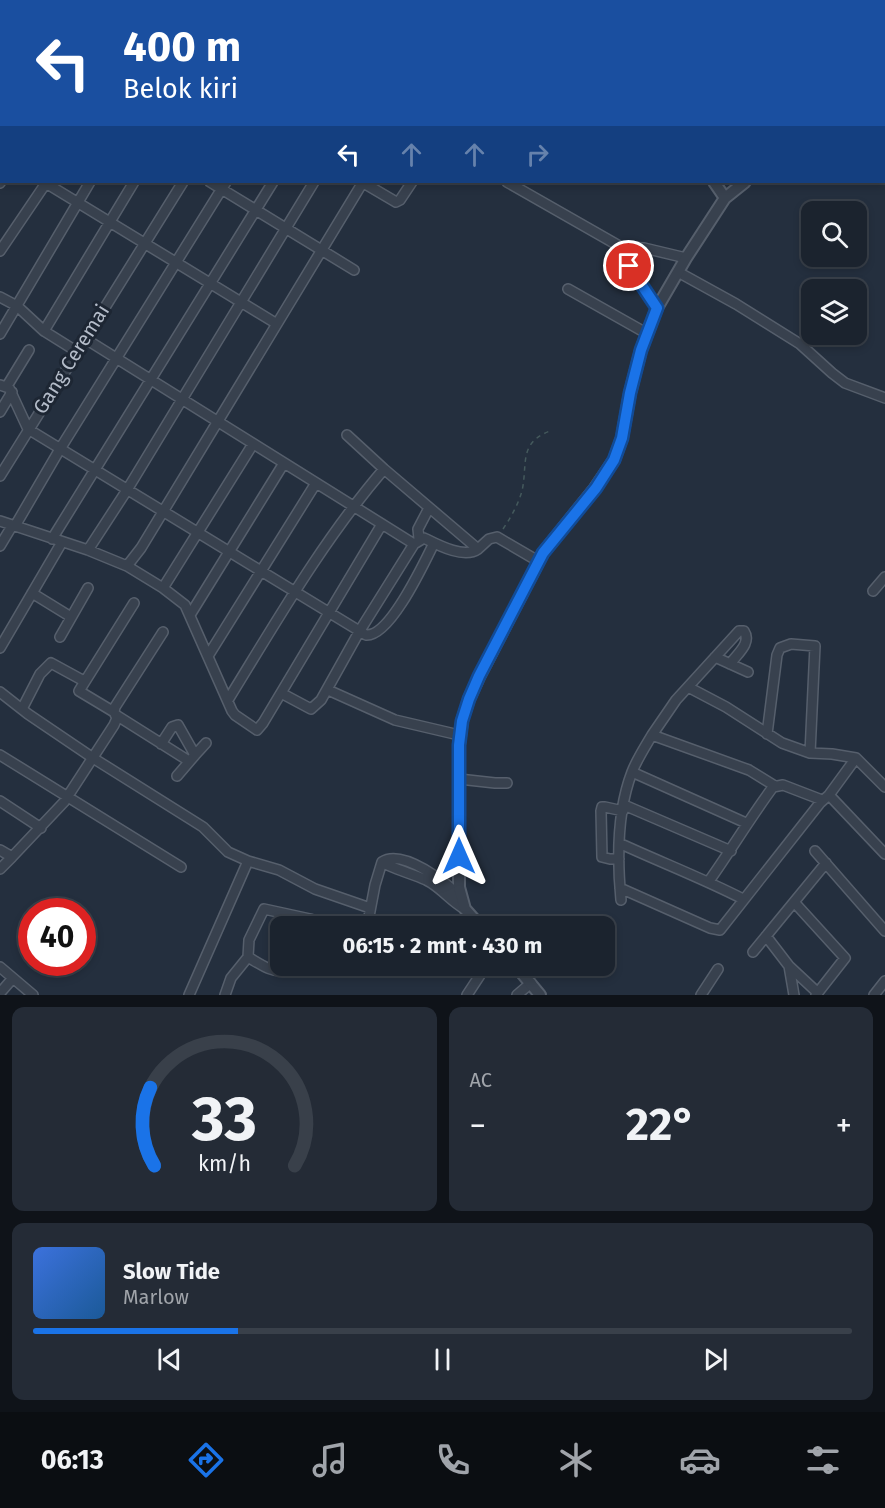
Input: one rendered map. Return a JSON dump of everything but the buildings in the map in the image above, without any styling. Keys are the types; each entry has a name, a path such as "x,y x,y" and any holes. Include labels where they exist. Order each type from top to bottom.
{"street":[{"path":"0,251 44,183"},
{"path":"47,183 277,324"},
{"path":"0,334 89,183"},
{"path":"44,331 133,183"},
{"name":"Gang Ceremai","path":"0,476 182,183"},
{"path":"52,539 272,183"},
{"path":"88,550 127,490 313,183"},
{"path":"127,566 141,548 361,183"},
{"path":"364,183 396,202 400,200 411,183"},
{"path":"509,183 621,247 644,248 686,258"},
{"path":"715,183 725,198"},
{"path":"463,903 459,875 459,735 479,676 538,561 596,488 614,460 622,438 630,393 646,333 657,308 725,198 744,183"},
{"path":"0,546 224,185 255,209 354,270"},
{"path":"621,247 629,266 657,308"},
{"path":"678,272 791,338 845,383 885,398"},
{"path":"568,289 646,333"},
{"path":"0,297 17,306 44,331 76,351"},
{"path":"84,338 382,524 416,542"},
{"path":"0,412 6,387 29,350"},
{"path":"6,387 28,429 366,635 375,634 387,622 408,593 434,543"},
{"path":"347,435 384,470 478,549"},
{"path":"163,588 253,444"},
{"path":"190,615 284,463"},
{"path":"228,700 294,592 353,506 384,470"},
{"path":"208,656 316,483"},
{"path":"280,693 310,709 321,700 359,632 416,542 417,529 429,508"},
{"path":"0,521 88,550 127,566 180,600 190,615 235,715 257,730 382,524"},
{"path":"416,542 424,538 466,554 478,549 489,539 497,537 538,561"},
{"path":"0,648 62,542"},
{"path":"873,591 885,578"},
{"path":"60,637 88,588"},
{"path":"32,593 71,617"},
{"path":"134,603 79,691 161,744 192,758"},
{"path":"621,900 619,843 632,772 652,735 688,687 739,631 744,631 747,641 730,664"},
{"path":"0,869 41,828 68,796 114,725 117,718 115,707 163,632"},
{"path":"767,734 777,654 780,648 791,644 815,646 810,753"},
{"path":"715,657 748,672"},
{"path":"22,709 40,674 51,663 84,681"},
{"path":"688,687 726,706 782,742 810,753 832,753 856,758 885,787"},
{"path":"328,690 395,720 459,735"},
{"path":"0,692 93,758 203,827 228,852 248,861 279,870 315,889 370,908"},
{"path":"161,744 172,727 177,725 192,758"},
{"path":"652,735 749,770 775,786 783,785 826,797 885,854"},
{"path":"177,776 206,743"},
{"path":"0,755 181,867"},
{"path":"620,888 717,931 729,920 743,899 856,758"},
{"path":"632,772 746,824"},
{"path":"459,779 507,783"},
{"path":"709,882 731,851 746,824 775,786"},
{"path":"0,801 41,828"},
{"path":"619,859 610,860 602,857 600,811 603,807 624,808 731,851"},
{"path":"619,843 743,899"},
{"path":"0,850 12,857"},
{"path":"815,851 885,931"},
{"path":"189,995 248,861"},
{"path":"369,916 382,862 385,865 419,872 451,886 473,916"},
{"path":"753,952 826,863"},
{"path":"766,936 789,966 817,994 845,958 794,902"},
{"path":"225,995 231,978 248,957 249,940 264,909 286,916"},
{"path":"248,957 270,970"},
{"path":"789,966 794,995"},
{"path":"0,967 33,995"},
{"path":"701,995 718,969"},
{"path":"467,995 479,976"},
{"path":"525,976 540,995"},
{"path":"0,993 13,978"},
{"path":"874,995 885,981"},
{"path":"517,995 531,983"}],"path":[{"path":"497,537 513,514 519,500 528,446 540,435 550,431"}],"route":[{"path":"459,856 459,735 469,699 543,553 596,488 614,460 622,438 636,368 646,333 657,308 629,266"}]}
